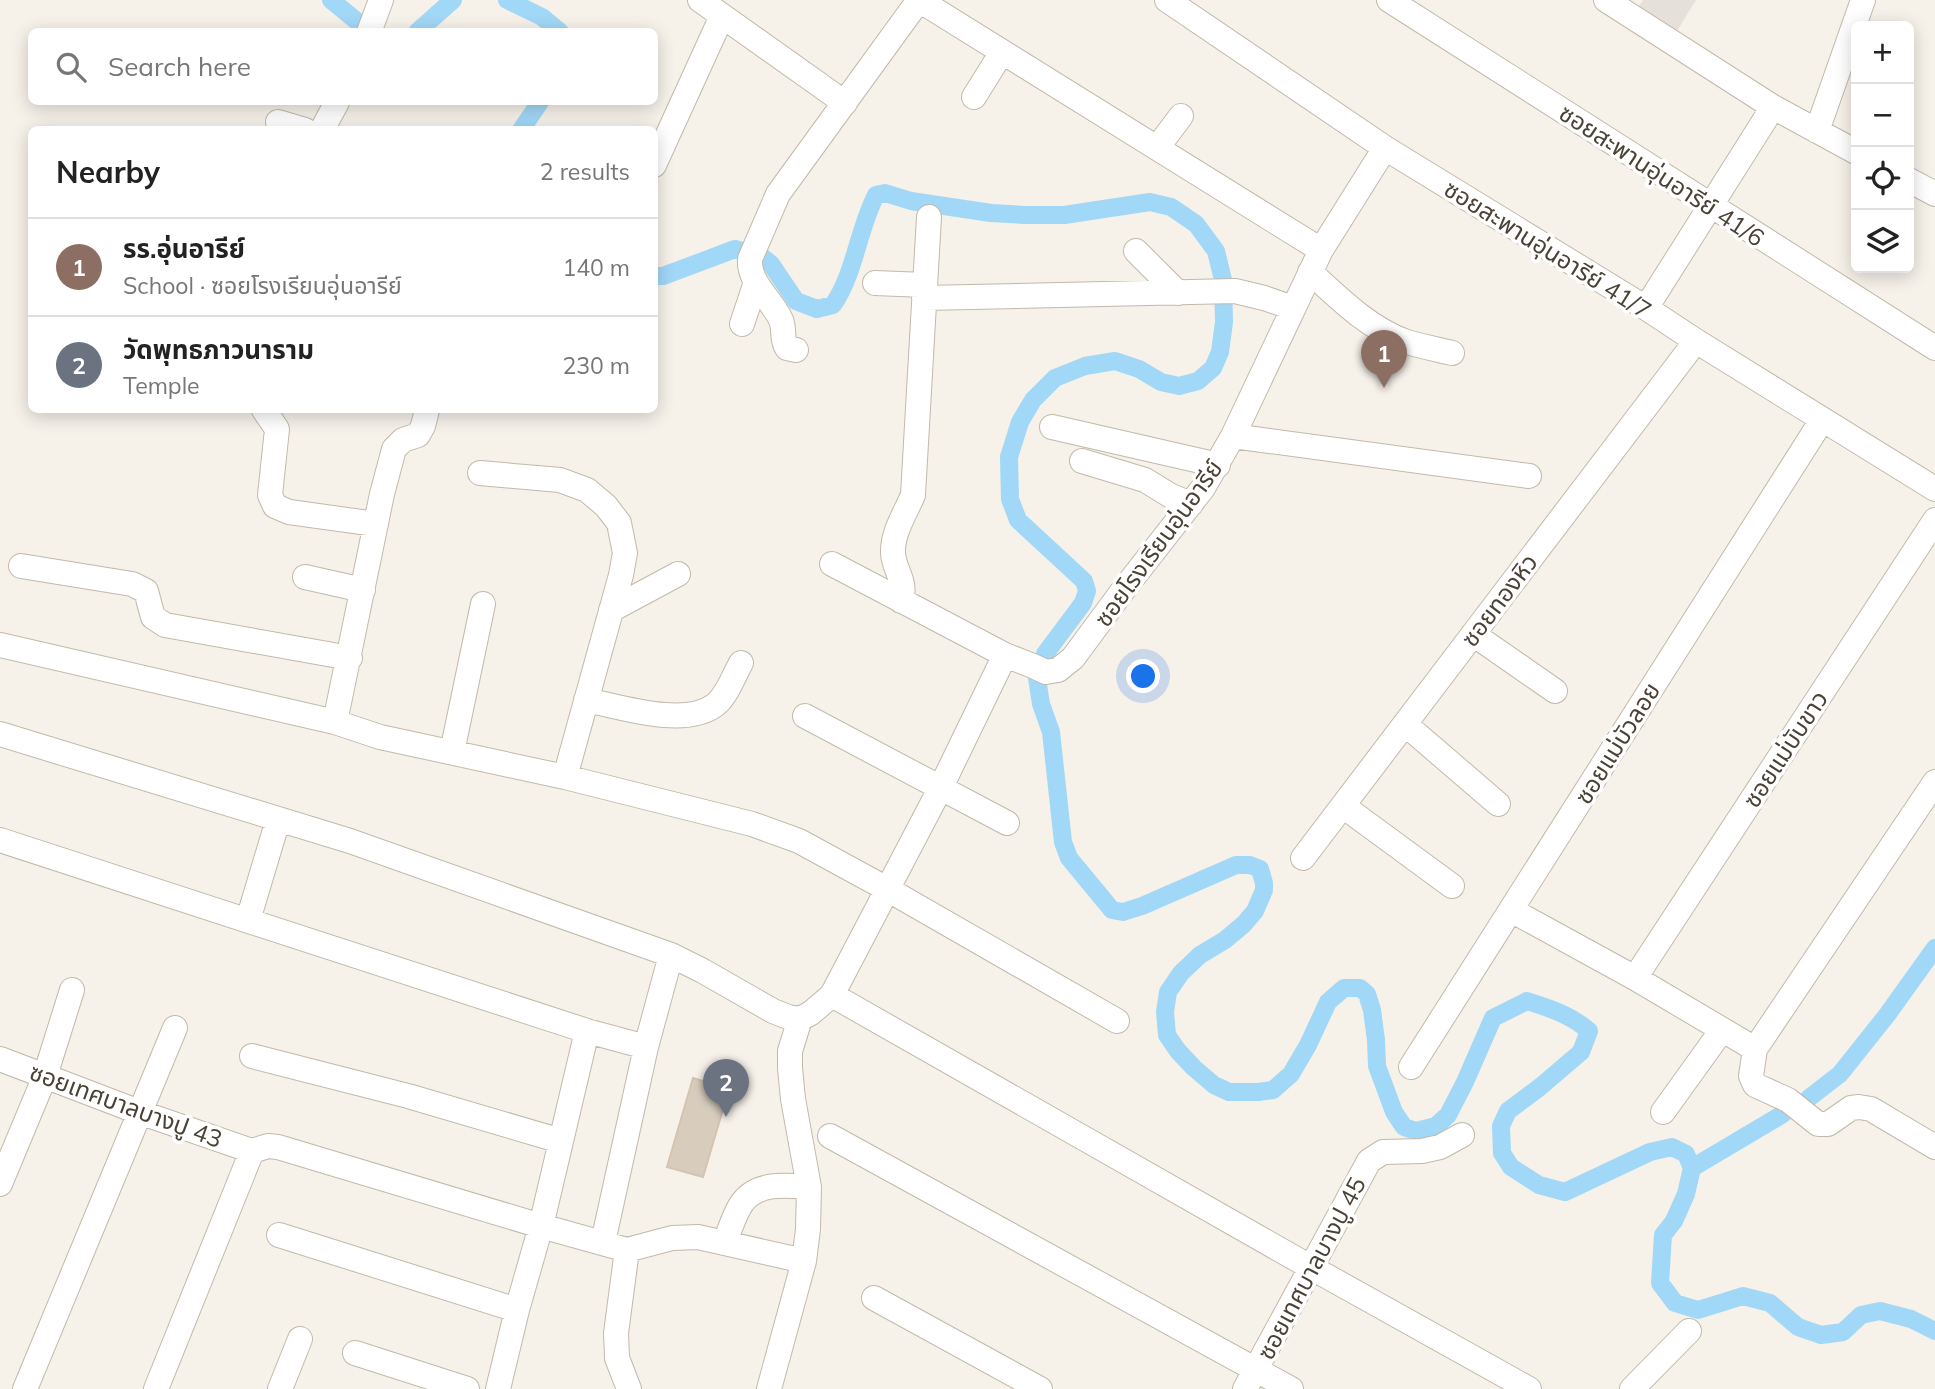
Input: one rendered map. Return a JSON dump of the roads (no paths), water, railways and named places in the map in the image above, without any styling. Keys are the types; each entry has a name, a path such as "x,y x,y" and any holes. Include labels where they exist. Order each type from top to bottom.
{"street":[{"path":"699,0 845,103"},
{"path":"742,324 755,261 778,194 919,0 1321,250"},
{"name":"ซอยสะพานอุ่นอารีย์ 41/7","path":"1167,0 1385,148 1935,489"},
{"name":"ซอยสะพานอุ่นอารีย์ 41/6","path":"1389,0 1935,348"},
{"path":"1606,0 1773,107 1851,149"},
{"path":"1817,131 1863,0"},
{"path":"658,156 722,16"},
{"path":"974,97 1002,52"},
{"path":"324,126 335,105"},
{"path":"1646,308 1773,107"},
{"path":"1157,148 1181,116"},
{"path":"278,122 292,126"},
{"name":"ซอยโรงเรียนอุ่นอารีย์","path":"832,564 1005,654 1040,669 1058,670 1073,658 1191,504 1218,464 1321,250 1385,148"},
{"path":"1914,183 1935,194"},
{"path":"901,601 903,586 893,552 895,536 914,495 929,217"},
{"path":"1136,251 1178,293"},
{"path":"755,261 780,318 783,342 787,348 796,350"},
{"path":"1310,272 1359,315 1377,327 1404,341 1452,353"},
{"path":"875,283 925,291 1226,291 1264,298 1293,308"},
{"name":"ซอยทองหิว","path":"1303,859 1696,341"},
{"path":"266,413 277,429 270,495 275,506 289,512 376,524"},
{"path":"335,722 394,449 402,440 418,435 426,413"},
{"name":"ซอยแม่บัวลอย","path":"1411,1067 1822,420"},
{"path":"1052,427 1218,464"},
{"path":"1233,436 1529,476"},
{"path":"1082,461 1144,480 1191,504"},
{"path":"480,474 560,480 587,490 606,506 619,523 625,553 621,575 565,777"},
{"name":"ซอยแม่บับขาว","path":"1635,978 1935,520"},
{"path":"20,566 132,584 146,591 153,617 165,625 349,658"},
{"path":"611,610 678,573"},
{"path":"306,577 363,590"},
{"path":"452,752 483,604"},
{"path":"1473,634 1555,691"},
{"path":"0,645 335,722 380,737 565,777 752,824 799,841 1116,1021"},
{"path":"0,734 349,841 671,955 773,1011 800,1018 811,1013 832,995 941,787 1005,654"},
{"path":"586,700 660,714 681,716 701,712 717,704 741,663"},
{"path":"805,716 1007,823"},
{"path":"1405,724 1498,804"},
{"path":"1933,790 1755,1049 1751,1076 1755,1085 1788,1100 1818,1124 1828,1124 1851,1108 1871,1109 1935,1147"},
{"path":"1343,806 1452,886"},
{"path":"248,920 278,820"},
{"path":"0,840 587,1031 646,1047"},
{"path":"1511,909 1755,1049"},
{"path":"603,1242 646,1047 671,955"},
{"path":"0,1184 44,1076 72,990"},
{"path":"832,995 1529,1389"},
{"path":"769,1389 804,1261 808,1229 808,1187 790,1068 790,1051 800,1018"},
{"path":"25,1389 175,1028"},
{"path":"1663,1112 1722,1030"},
{"path":"498,1389 541,1226 587,1031"},
{"path":"252,1056 408,1096 561,1141"},
{"name":"ซอยเทศบาลบางปู 43","path":"0,1059 139,1112 253,1151"},
{"name":"ซอยเทศบาลบางปู 45","path":"1251,1379 1369,1161 1384,1152 1422,1151 1440,1147 1462,1135"},
{"path":"830,1136 1251,1379 1291,1389"},
{"path":"156,1389 253,1151 268,1146 627,1250 672,1238 698,1237 804,1261"},
{"path":"724,1244 742,1203 754,1192 791,1185 808,1187"},
{"path":"279,1234 517,1310"},
{"path":"627,1250 616,1333 617,1358 629,1389"},
{"path":"874,1298 1040,1389"},
{"path":"1632,1389 1689,1331"},
{"path":"280,1389 300,1339"},
{"path":"355,1353 467,1389"}],"waterway":[{"path":"331,0 365,28"},
{"path":"422,28 453,0"},
{"path":"507,0 542,17 555,28"},
{"path":"524,126 538,105"},
{"path":"658,276 735,249 761,256 771,264 796,301 817,309 833,305 852,265 876,195 885,193 911,201 991,213 1025,215 1064,215 1150,202 1171,207 1196,224 1216,251 1223,280 1224,322 1220,352 1213,368 1198,381 1179,386 1161,382 1139,369 1115,361 1085,366 1055,378 1033,400 1020,422 1009,457 1010,499 1018,520 1084,581 1087,591 1083,603 1045,654 1037,678 1041,704 1051,732 1063,842 1069,858 1112,910 1123,912 1236,865 1250,865 1260,869 1264,883 1264,890 1255,911 1244,924 1225,940 1200,955 1181,973 1168,992 1165,1012 1167,1035 1178,1051 1214,1085 1229,1092 1273,1090 1291,1074 1328,1002 1344,988 1360,988 1367,994 1372,1010 1377,1066 1394,1112 1404,1127 1416,1131 1436,1126 1448,1115 1493,1018 1527,1001 1552,1009 1589,1031 1581,1052 1508,1111 1501,1126 1502,1153 1511,1167 1539,1185 1565,1192 1650,1152 1672,1147 1686,1154 1692,1168 1686,1194 1674,1221 1663,1235 1660,1283 1675,1303 1698,1310 1743,1296 1770,1303 1798,1327 1821,1335 1843,1332 1861,1315 1880,1311 1911,1319 1935,1331"},
{"path":"1809,1098 1840,1074 1935,948"},
{"path":"1692,1168 1783,1114"}],"place":[{"name":"รร.อุ่นอารีย์","path":"1384,388"},
{"name":"วัดพุทธภาวนาราม","path":"726,1117"}]}
